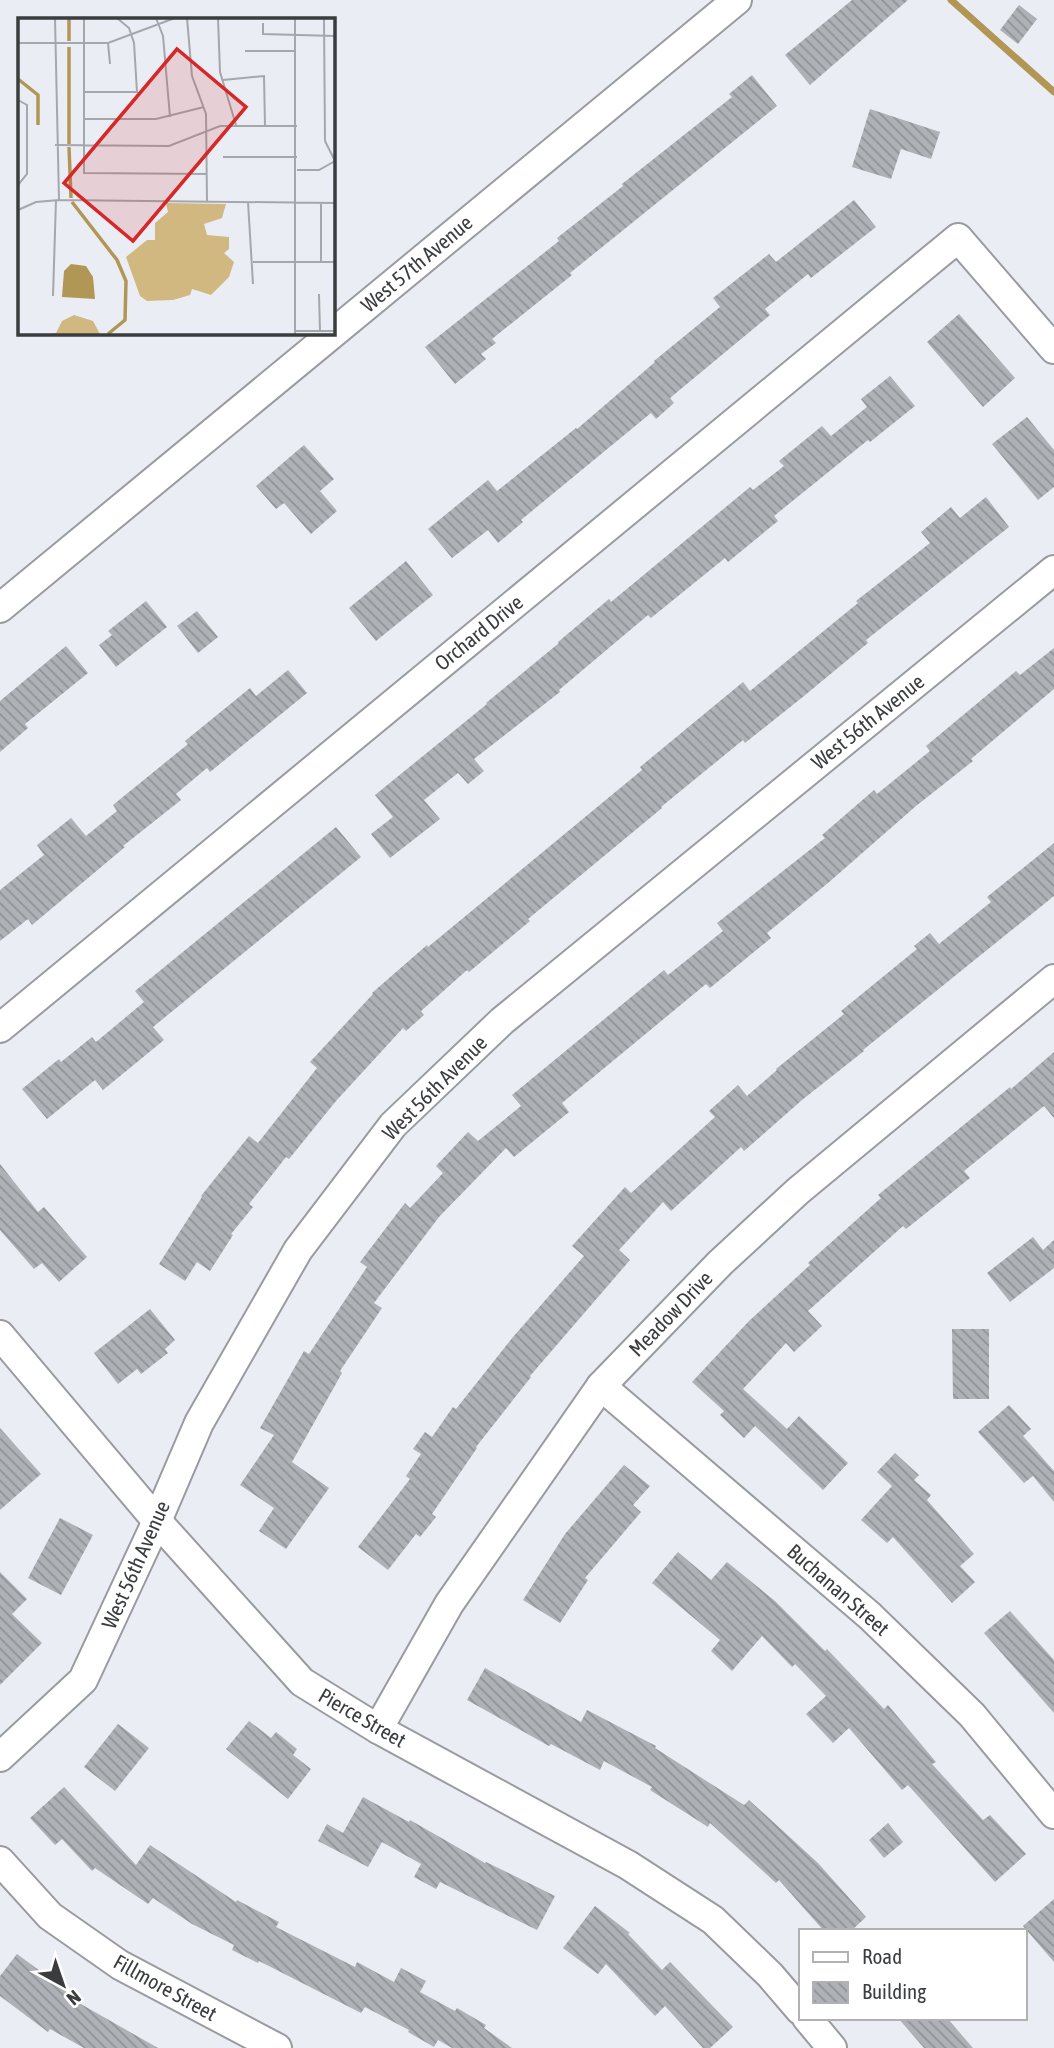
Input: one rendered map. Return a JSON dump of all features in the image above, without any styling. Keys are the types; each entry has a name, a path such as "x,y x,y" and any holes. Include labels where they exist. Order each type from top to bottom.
{"street":[{"name":"West 57th Avenue","path":"334,332 737,0"},
{"name":"Orchard Drive","path":"0,1028 958,238 1054,349"},
{"name":"West 57th Avenue","path":"0,608 332,334"},
{"name":"West 56th Avenue","path":"0,1758 83,1681 199,1423 298,1250 393,1125 502,1021 1054,570"},
{"name":"Meadow Drive","path":"378,1729 449,1604 601,1386 720,1263 798,1191 1054,979"},
{"name":"Pierce Street","path":"0,1335 157,1521 302,1682 378,1729 628,1865 713,1920 770,1975 799,2009"},
{"name":"Buchanan Street","path":"601,1386 870,1616 972,1715 1054,1814"},
{"name":"Fillmore Street","path":"0,1861 50,1916 120,1965 277,2048"},
{"path":"809,2020 832,2048"}],"building":[{"path":"852,0 908,0 810,85 785,55"},
{"path":"1019,5 1037,19 1018,44 1000,30"},
{"path":"752,75 777,106 492,339 496,343 481,354 486,359 455,384 425,347 559,241 557,238 732,97 729,94"},
{"path":"870,109 940,132 931,159 901,149 891,179 852,167"},
{"path":"854,200 876,227 811,278 808,274 765,309 770,315 670,398 674,403 656,419 651,413 521,520 523,522 498,543 488,530 452,558 428,529 488,480 497,491 577,429 720,307 713,298 769,254 776,262"},
{"path":"959,314 1015,378 983,407 927,342"},
{"path":"890,376 915,406 870,442 868,440 774,516 778,521 728,562 725,558 651,618 648,615 559,690 560,692 474,759 484,771 468,784 458,773 424,800 440,819 390,858 371,834 393,817 375,795 487,704 609,599 611,602 750,487 753,490 784,466 779,461 822,426 831,436 867,407 861,399"},
{"path":"1027,417 1054,450 1054,487 1038,500 992,444"},
{"path":"304,445 334,479 320,491 337,511 311,534 284,503 276,509 256,486"},
{"path":"986,497 1009,527 866,640 868,643 804,696 745,743 743,740 661,807 421,1011 424,1015 406,1031 403,1028 336,1101 289,1159 286,1157 249,1204 253,1207 231,1234 233,1235 210,1271 197,1262 185,1281 159,1264 201,1196 249,1136 258,1143 317,1068 310,1062 372,993 642,770 640,767 743,682 750,691 858,603 856,601 930,543 921,532 951,507 960,518"},
{"path":"406,561 433,595 376,641 349,608"},
{"path":"146,601 167,627 116,667 99,645 112,635 108,631"},
{"path":"197,611 218,637 198,653 177,626"},
{"path":"66,646 88,673 25,724 28,728 0,752 0,701"},
{"path":"1054,648 1054,689 971,759 973,761 767,933 771,938 710,988 706,984 562,1103 569,1112 514,1157 506,1148 439,1217 374,1303 382,1308 340,1371 342,1373 292,1462 329,1488 286,1549 259,1531 274,1508 240,1485 274,1435 260,1428 304,1351 309,1354 367,1267 360,1262 405,1203 410,1208 443,1173 436,1166 468,1132 478,1141 521,1106 512,1095 664,970 668,975 723,931 717,923 825,838 822,835 874,790 877,794 930,751 926,746 1016,671 1020,675"},
{"path":"288,670 307,693 210,772 207,768 176,794 181,800 32,925 28,919 0,941 0,890 44,855 37,845 71,818 86,836 117,811 113,805 188,744 185,741 250,688 256,696"},
{"path":"336,827 361,857 153,1027 164,1040 103,1090 95,1080 47,1119 22,1089 92,1037 96,1042 144,1002 135,991"},
{"path":"1054,843 1054,896 802,1100 744,1151 741,1147 671,1211 663,1202 619,1250 630,1260 530,1376 476,1447 432,1514 436,1517 420,1537 416,1534 388,1570 358,1547 410,1479 406,1476 421,1454 413,1449 425,1432 432,1437 453,1407 456,1409 513,1337 584,1256 572,1246 625,1187 631,1193 715,1117 709,1111 738,1085 747,1096 844,1014 841,1011 917,949 914,946 930,933 939,944 991,902 987,897"},
{"path":"1054,1052 1054,1118 1044,1106 964,1171 970,1178 906,1229 903,1226 808,1311 822,1326 794,1352 786,1343 743,1389 787,1429 799,1416 848,1463 823,1490 755,1426 744,1438 720,1415 724,1411 692,1382 749,1321 810,1265 808,1263 881,1198 878,1195"},
{"path":"0,1164 38,1212 44,1207 87,1257 59,1282 42,1263 34,1269 0,1230"},
{"path":"1033,1237 1043,1250 1054,1240 1054,1268 1010,1302 987,1273"},
{"path":"150,1309 175,1340 165,1349 168,1353 141,1374 137,1369 118,1384 94,1353"},
{"path":"952,1329 989,1329 989,1399 953,1399"},
{"path":"1009,1405 1031,1429 1023,1436 1054,1471 1054,1502 1033,1476 1024,1483 978,1432"},
{"path":"0,1428 41,1474 0,1510"},
{"path":"895,1453 919,1475 914,1480 931,1495 927,1500 974,1554 960,1566 975,1582 952,1603 893,1537 887,1543 861,1520 892,1486 877,1472"},
{"path":"624,1465 650,1486 633,1505 641,1512 585,1578 588,1580 560,1623 523,1600 565,1534"},
{"path":"60,1518 93,1535 61,1595 28,1578"},
{"path":"678,1552 711,1580 727,1562 775,1601 825,1651 827,1649 884,1709 888,1705 936,1762 932,1764 983,1820 990,1815 1026,1854 995,1882 908,1785 902,1790 849,1728 833,1743 806,1714 826,1696 795,1664 792,1667 762,1636 732,1671 711,1651 720,1640 652,1583"},
{"path":"0,1572 27,1599 12,1614 42,1643 0,1685"},
{"path":"1010,1611 1054,1660 1054,1713 984,1633"},
{"path":"485,1668 581,1722 587,1710 656,1746 655,1748 744,1805 749,1800 818,1863 866,1917 853,1929 822,1929 779,1880 776,1883 710,1823 708,1827 650,1790 652,1787 604,1761 600,1770 551,1744 549,1746 467,1700"},
{"path":"249,1721 271,1738 276,1732 297,1749 293,1755 311,1769 288,1799 226,1749"},
{"path":"118,1724 149,1748 115,1791 84,1767"},
{"path":"64,1787 136,1865 150,1845 236,1902 237,1900 279,1922 276,1927 355,1967 357,1962 394,1982 401,1968 426,1981 420,1992 455,2011 457,2008 486,2025 484,2028 512,2048 452,2048 438,2040 434,2047 408,2032 409,2030 365,2007 361,2013 232,1950 234,1945 192,1924 153,1898 148,1904 95,1868 92,1871 62,1839 55,1845 30,1818"},
{"path":"363,1797 409,1822 410,1820 485,1863 555,1896 537,1930 440,1882 436,1889 414,1877 421,1864 382,1842 368,1867 318,1841 327,1824 343,1833"},
{"path":"888,1823 903,1842 884,1858 869,1840"},
{"path":"1054,1899 1054,1962 1026,1929 1023,1926"},
{"path":"595,1906 630,1933 628,1934 662,1970 670,1962 733,2027 710,2048 703,2048 665,2006 655,2016 606,1964 598,1974 563,1948"},
{"path":"17,1954 74,1996 72,1999 158,2048 84,2048 50,2029 48,2032 0,1996 0,1976"},
{"path":"900,2020 949,2020 973,2048 924,2048"}],"waterway":[{"path":"951,0 1054,92"}]}
